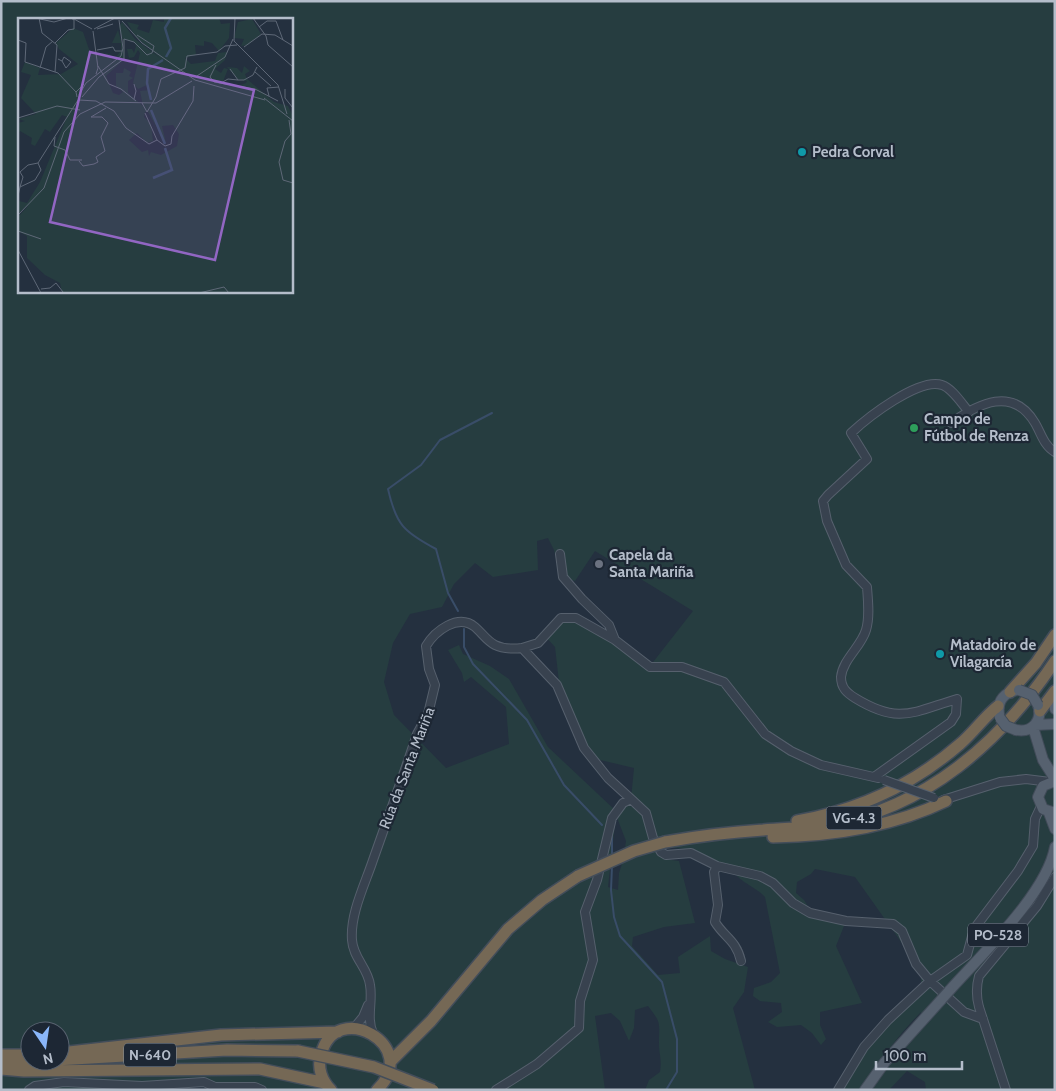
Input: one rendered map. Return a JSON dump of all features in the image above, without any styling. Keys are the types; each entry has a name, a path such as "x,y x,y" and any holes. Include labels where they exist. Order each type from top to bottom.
{"highway":[{"path":"1015,691 1055,635"},
{"name":"VG-4.3","path":"390,1062 431,1022 508,929 542,900 578,876 634,851 666,842 699,836 828,825 858,818 908,799 937,783 989,742 1026,703 1055,662"},
{"path":"1039,710 1054,692"},
{"path":"699,836 725,829 818,818 875,799 924,773 999,712"},
{"path":"699,836 828,834 883,824 946,801"},
{"name":"VG-4.3","path":"385,1046 402,1042 431,1022"},
{"path":"70,1053 221,1035 338,1032 354,1028 373,1033 385,1046 390,1062 386,1079 377,1090"},
{"path":"328,1086 319,1067 322,1050 328,1040 338,1032"},
{"name":"N-640","path":"1,1063 40,1063 227,1050 298,1051 374,1067 433,1090"},
{"path":"1,1055 20,1055"},
{"path":"1,1069 24,1071 260,1069 328,1086"}],"main road":[{"path":"1037,744 1018,731 1006,726 999,712 1002,698 1015,691 1032,695 1039,710 1055,723"},
{"path":"1054,692 1055,709"},
{"path":"1039,710 1034,726 1048,783 1038,797 1048,811 1055,829"},
{"path":"1018,731 1034,726 1055,723"},
{"name":"PO-528","path":"865,1090 885,1062 1033,896 1051,864 1055,847"}],"street":[{"path":"874,777 952,722 956,714 957,699 915,713 897,714 869,706 843,688 841,678 844,666 867,629 867,588 846,565 823,507 828,495 867,459 851,433 870,415 917,389 936,384 948,388 969,412"},
{"path":"951,423 969,412 998,400 1008,400 1020,406 1028,413 1042,437 1055,452"},
{"path":"560,554 563,577 582,599 609,625 615,640"},
{"path":"983,1019 964,1012 930,981 916,964 902,931 893,924 846,921 810,913 793,903 773,883 767,880 741,870 717,866 692,853 666,854 659,851 646,813 608,778 584,748 557,685 522,648 538,643 562,618 568,616 576,618 615,640 650,667 682,667 724,682 765,734 808,760 884,780 934,798 946,801 1000,782 1031,779 1037,784 1048,783"},
{"name":"Rúa da Santa Mariña","path":"373,1033 370,1026 371,996 368,975 355,956 352,937 356,912 367,877 417,734 434,698 435,685 429,669 426,646 443,628 452,623 463,622 473,625 489,642 497,646 522,648"},
{"path":"496,1090 537,1064 579,1028 580,1001 593,960 585,912 597,880 612,818 623,804 632,799"},
{"path":"838,1090 864,1048 888,1020 930,981 966,955 974,929 1018,871 1033,846 1035,819 1048,811"},
{"path":"717,866 714,872 718,905 715,922 733,940 738,948 741,961"},
{"path":"1006,1090 976,994 979,976 1037,906 1055,876"},
{"path":"354,1028 363,1017 371,996"},
{"path":"29,1090 35,1086 64,1082 142,1086 204,1082 212,1088 255,1087 262,1090"},
{"path":"177,1090 182,1082"}],"green space":[{"path":"1,1 1055,1 1055,1090 926,1090 925,1082 907,1071 889,1090 871,1090 888,1065 921,1028 921,1012 889,1049 862,1090 837,1090 888,1020 921,990 921,970 855,877 815,869 811,874 797,882 796,893 809,908 846,921 836,946 862,1003 820,1012 820,1025 826,1039 821,1045 812,1033 801,1025 777,1027 768,1022 782,1012 781,1003 760,1001 753,996 754,988 771,982 780,973 765,897 742,881 732,869 712,862 696,850 666,847 653,838 646,813 631,799 634,768 592,758 559,682 555,647 545,636 561,618 576,618 650,666 693,611 595,551 575,581 560,577 554,550 548,538 537,541 538,570 493,577 475,563 454,584 442,607 410,614 393,643 384,682 394,715 446,768 509,744 506,707 471,677 464,682 462,673 448,650 459,645 463,654 490,666 509,679 548,747 616,811 625,805 637,808 647,826 653,849 666,859 679,861 695,923 664,927 633,937 632,946 658,975 680,973 678,957 710,936 711,951 725,959 748,967 744,992 733,1008 755,1090 645,1090 649,1080 660,1072 661,1063 659,1023 648,1006 635,1010 634,1028 629,1041 620,1021 611,1013 595,1016 605,1090 208,1090 203,1082 121,1090 1,1090","holes":["616,815 626,841 619,873 618,890 608,887"]}],"waterway":[{"path":"458,611 448,593 436,549 416,538 403,526 394,511 388,489 421,465 440,440 492,413"},
{"path":"464,629 464,647 473,664 527,720 564,785 602,825"},
{"path":"612,836 612,856"},
{"path":"612,866 611,890 614,917 620,936 662,982 677,1039 677,1072 666,1090"}],"place":[{"name":"Pedra Corval","path":"802,152"},
{"name":"Campo de Fútbol de Renza","path":"914,428"},
{"name":"Capela da Santa Mariña","path":"599,564"},
{"name":"Matadoiro de Vilagarcía","path":"940,654"}]}
